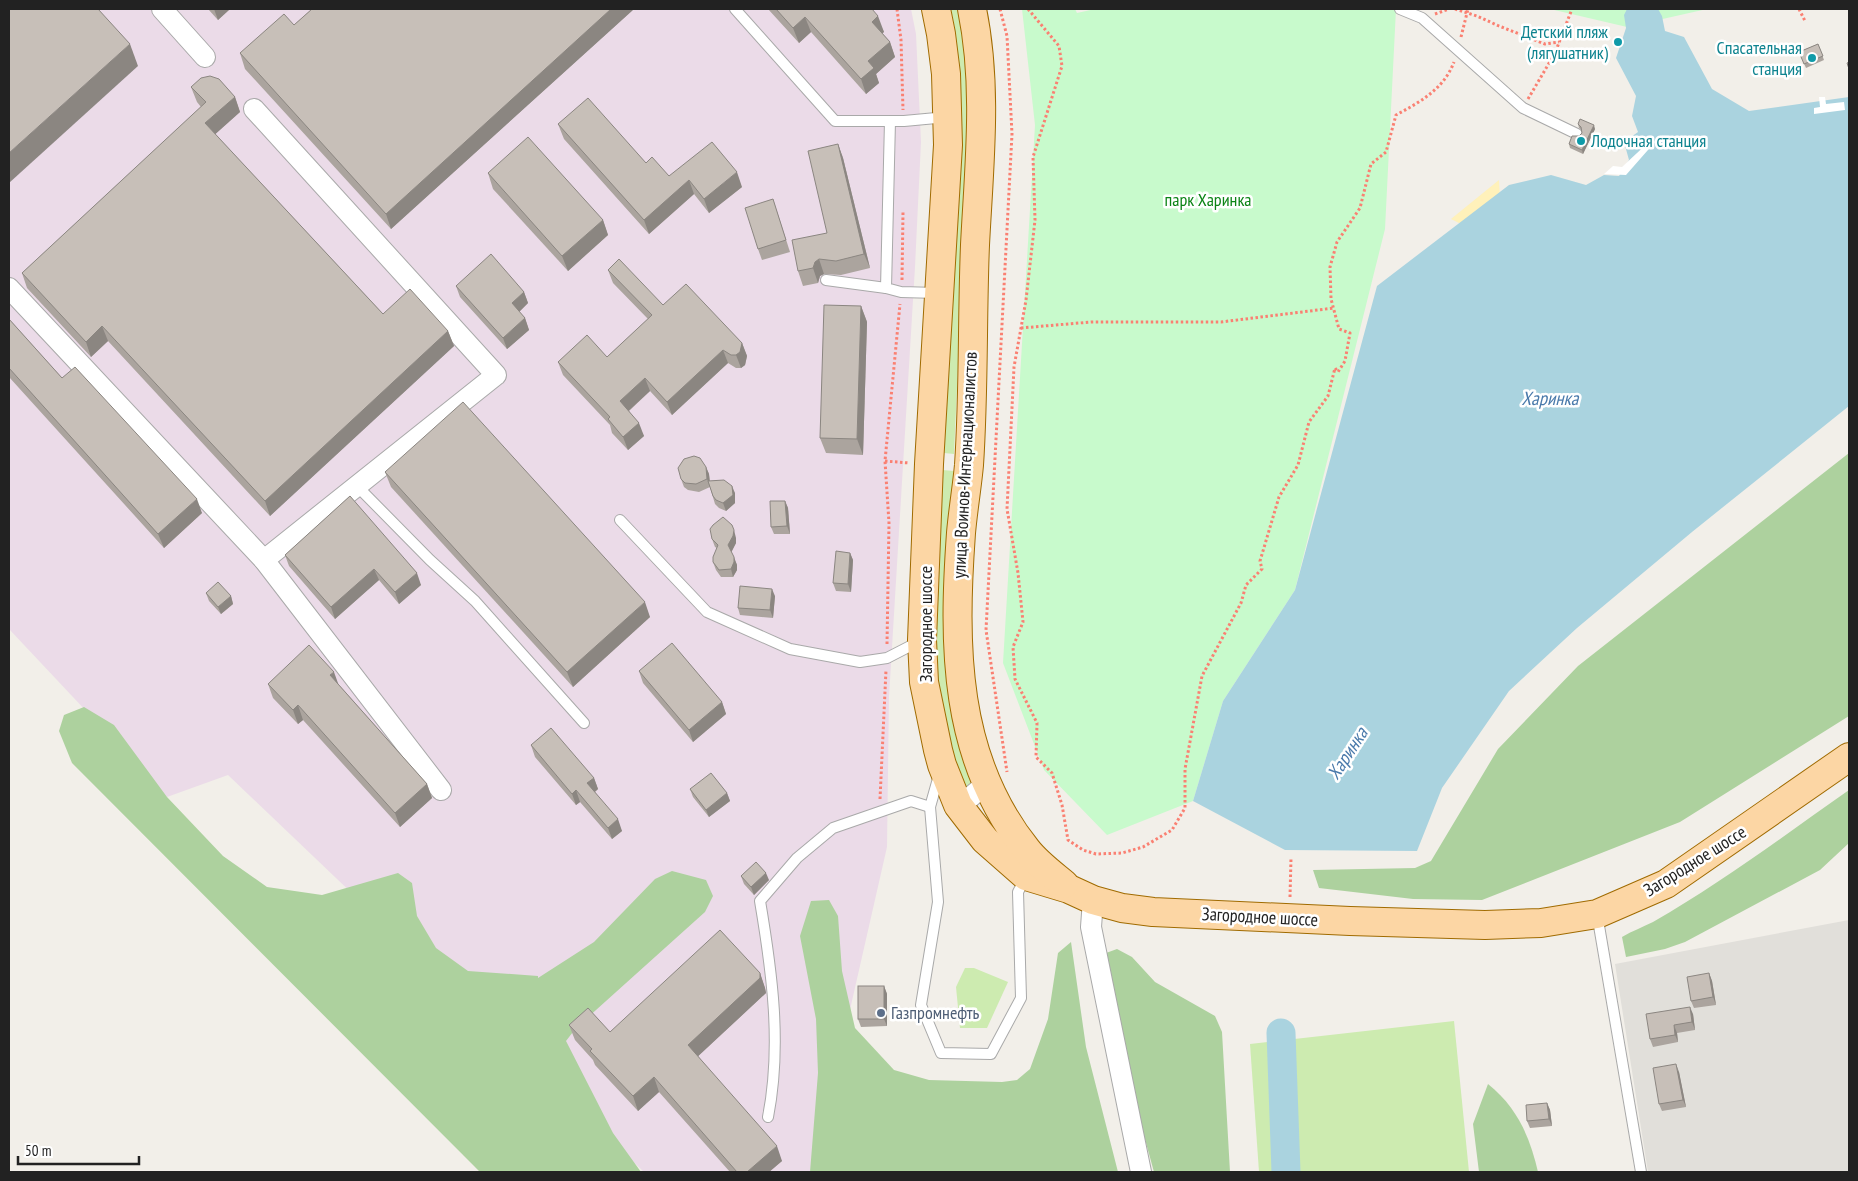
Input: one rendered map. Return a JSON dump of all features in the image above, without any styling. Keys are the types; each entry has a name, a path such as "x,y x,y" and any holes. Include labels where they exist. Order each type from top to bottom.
{"main road":[{"name":"улица Воинов-Интернационалистов","path":"927,513 948,117 946,74 936,9"},
{"name":"улица Воинов-Интернационалистов","path":"972,9 981,75 982,133 975,247 969,465 961,541 958,598 960,690 974,750 997,782 1009,825 1029,852 1032,868"},
{"name":"Загородное шоссе","path":"927,513 922,640 924,682 942,765 958,804 985,840 1081,894 1122,908 1153,912 1360,922 1512,924 1541,923 1597,914 1666,884 1848,757"}],"street":[{"path":"162,9 205,57"},
{"path":"254,109 496,374 264,560"},
{"path":"9,288 264,560 441,790"},
{"path":"958,804 997,782"},
{"path":"1081,894 1091,927 1141,1172"}],"lane":[{"path":"735,9 835,121 890,122 948,117"},
{"path":"1400,9 1422,18 1523,108 1577,134"},
{"path":"886,288 890,122"},
{"path":"826,280 886,288 901,292 939,293"},
{"path":"357,486 430,560 475,601 584,723"},
{"path":"620,520 706,612 790,649 860,662 887,658 922,640"},
{"path":"942,765 930,807 938,902 921,1005 941,1053 991,1054 1021,998 1018,892 1032,868"},
{"path":"768,1117 772,1098 775,1019 772,971 760,901 797,858 833,828 911,801 930,807"},
{"path":"1597,914 1641,1172"}],"path":[{"path":"897,9 901,40 904,121"},
{"path":"997,782 986,630 1012,134 1007,36 1000,9"},
{"path":"1028,9 1059,46 1062,66 1033,157 1035,220 1026,300 1014,367 1006,509 1018,573 1022,622 1014,648 1015,679 1037,723 1036,757 1052,773 1062,806 1068,840 1083,850 1096,854 1122,854 1143,847 1172,830 1185,808 1185,769 1202,676 1241,603 1246,586 1262,569 1260,561 1280,496 1298,465 1309,422 1328,396 1335,368 1338,372 1344,361 1350,334 1339,329 1331,299 1330,267 1337,242 1360,208 1371,164 1386,152 1396,115 1422,101 1439,87 1452,68 1468,10"},
{"path":"1455,9 1468,10 1545,44 1559,42"},
{"path":"1523,108 1555,52 1572,9"},
{"path":"1799,9 1806,22"},
{"path":"879,812 887,658 889,523 885,461 901,292 903,207"},
{"path":"1021,328 1091,322 1221,322 1334,308"},
{"path":"1290,900 1291,858"}],"shaded area":[{"path":"9,9 911,9 916,34 921,142 889,697 887,847 844,1036 836,1172 644,1172 228,775 167,797 9,629"},
{"path":"1849,920 1849,1172 1648,1172 1615,964"}],"green space":[{"path":"951,9 960,9 970,99 954,454 944,453 960,107 955,29"},
{"name":"парк Харинка","path":"1022,9 1075,9 1077,13 1095,9 1396,9 1385,229 1295,590 1223,701 1193,801 1107,835 1044,770 1003,663 1035,125"},
{"path":"1550,9 1707,9 1627,27"},
{"path":"1849,453 1849,716 1680,822 1482,900 1413,899 1319,888 1313,870 1415,868 1431,861 1498,749 1578,666"},
{"path":"942,470 954,471 944,620 948,689 963,757 971,783 971,787 965,788 943,726 936,675 935,617"},
{"path":"84,707 114,725 167,797 223,856 267,887 322,895 398,873 412,883 417,916 436,948 468,971 538,976 538,978 594,942 655,879 672,871 706,880 713,896 705,912 576,1028 566,1041 613,1133 641,1172 480,1172 72,763 59,731 64,715"},
{"path":"1849,790 1849,843 1820,870 1685,942 1665,949 1626,957 1622,937 1653,922 1703,891"},
{"path":"829,900 838,916 842,971 855,1028 894,1070 929,1080 1002,1082 1017,1080 1030,1069 1048,1019 1058,953 1071,942 1086,1047 1118,1172 810,1172 818,1073 816,1019 800,936 811,901"},
{"path":"1117,949 1132,957 1155,982 1215,1016 1222,1032 1230,1172 1154,1172 1095,957"},
{"path":"965,968 974,968 1008,982 987,1028 960,1028 956,987"},
{"path":"1454,1021 1469,1172 1259,1172 1250,1044"},
{"path":"1488,1084 1507,1103 1521,1124 1531,1147 1538,1172 1479,1172 1473,1124"}],"sand":[{"path":"1499,180 1500,198 1465,226 1451,219"}],"water":[{"name":"Харинка","path":"1627,9 1658,9 1662,16 1665,31 1684,37 1712,89 1749,111 1849,97 1849,406 1692,532 1577,628 1509,691 1442,788 1417,851 1285,850 1193,801 1223,701 1295,590 1377,286 1509,185 1551,175 1586,185 1604,175 1619,176 1629,160 1624,142 1638,132 1632,116 1636,96 1616,58 1626,28 1624,15"}],"pier":[{"path":"1819,97 1825,97 1826,104 1844,102 1845,110 1814,114 1814,108 1820,107"},
{"path":"1652,139 1655,142 1626,175 1604,174 1613,166 1622,167"}],"building":[{"path":"9,9 98,9 130,44 9,153"},
{"path":"312,9 611,9 386,214 240,53 284,14 294,25"},
{"path":"776,9 872,9 878,16 872,22 890,42 868,61 874,68 861,79 805,17 793,28"},
{"name":"Спасательная станция","path":"1818,44 1823,56 1804,64 1799,52"},
{"path":"210,76 219,79 235,97 205,123 383,314 410,289 448,331 265,501 102,326 86,342 22,273 206,102 191,87 201,78"},
{"path":"588,98 646,163 652,157 669,176 712,142 737,172 704,199 689,180 644,220 558,124"},
{"name":"Лодочная станция","path":"1580,119 1594,125 1582,150 1569,144 1572,136 1579,136 1582,133 1581,127 1578,124"},
{"path":"528,137 603,220 562,256 488,173"},
{"path":"838,144 864,254 836,261 819,259 815,262 813,268 798,271 792,240 827,233 808,151"},
{"path":"773,199 786,240 758,249 745,208"},
{"path":"491,254 524,292 512,303 525,318 503,338 456,286"},
{"path":"619,259 663,305 686,284 742,343 740,352 736,355 731,355 723,350 667,402 645,378 620,401 639,423 623,437 608,419 610,417 558,362 587,335 607,357 652,315 608,270"},
{"path":"824,305 861,306 857,439 820,438"},
{"path":"9,319 62,378 75,367 197,499 158,534 9,368"},
{"path":"463,402 645,602 567,672 385,472"},
{"path":"694,456 700,458 706,467 707,479 696,484 685,483 681,479 678,468 684,459"},
{"path":"724,480 732,486 733,495 723,503 716,500 713,496 708,481"},
{"path":"350,496 417,573 395,592 374,569 331,607 285,555"},
{"path":"770,501 785,501 787,526 771,527"},
{"path":"723,517 732,525 734,530 728,545 734,557 734,562 731,569 719,570 713,562 718,545 712,539 710,529"},
{"path":"836,551 850,553 848,584 833,583"},
{"path":"218,582 231,596 218,607 206,593"},
{"path":"740,586 772,589 770,610 738,608"},
{"path":"672,643 722,702 689,730 639,671"},
{"path":"309,645 334,672 330,675 427,784 395,813 298,705 293,710 268,684"},
{"path":"551,728 594,778 587,783 618,819 608,828 576,790 572,794 531,745"},
{"path":"711,773 727,793 706,810 690,789"},
{"path":"756,862 766,873 751,887 741,876"},
{"path":"720,930 760,973 760,978 688,1045 777,1146 747,1172 737,1172 654,1077 633,1096 590,1051 592,1049 569,1025 588,1008 610,1032"},
{"path":"1709,973 1713,997 1691,1001 1687,977"},
{"path":"858,986 884,986 884,1019 858,1019"},
{"path":"1690,1007 1692,1022 1674,1025 1675,1035 1650,1039 1646,1014"},
{"path":"1676,1064 1683,1100 1659,1104 1653,1068"},
{"path":"1547,1103 1549,1119 1527,1121 1526,1105"}],"waterway":[{"name":"Харинка","path":"1281,1033 1286,1172"}],"place":[{"name":"Детский пляж (лягушатник)","path":"1618,42"},
{"name":"Спасательная станция","path":"1812,58"},
{"name":"Лодочная станция","path":"1581,141"},
{"name":"Газпромнефть","path":"881,1013"}]}
